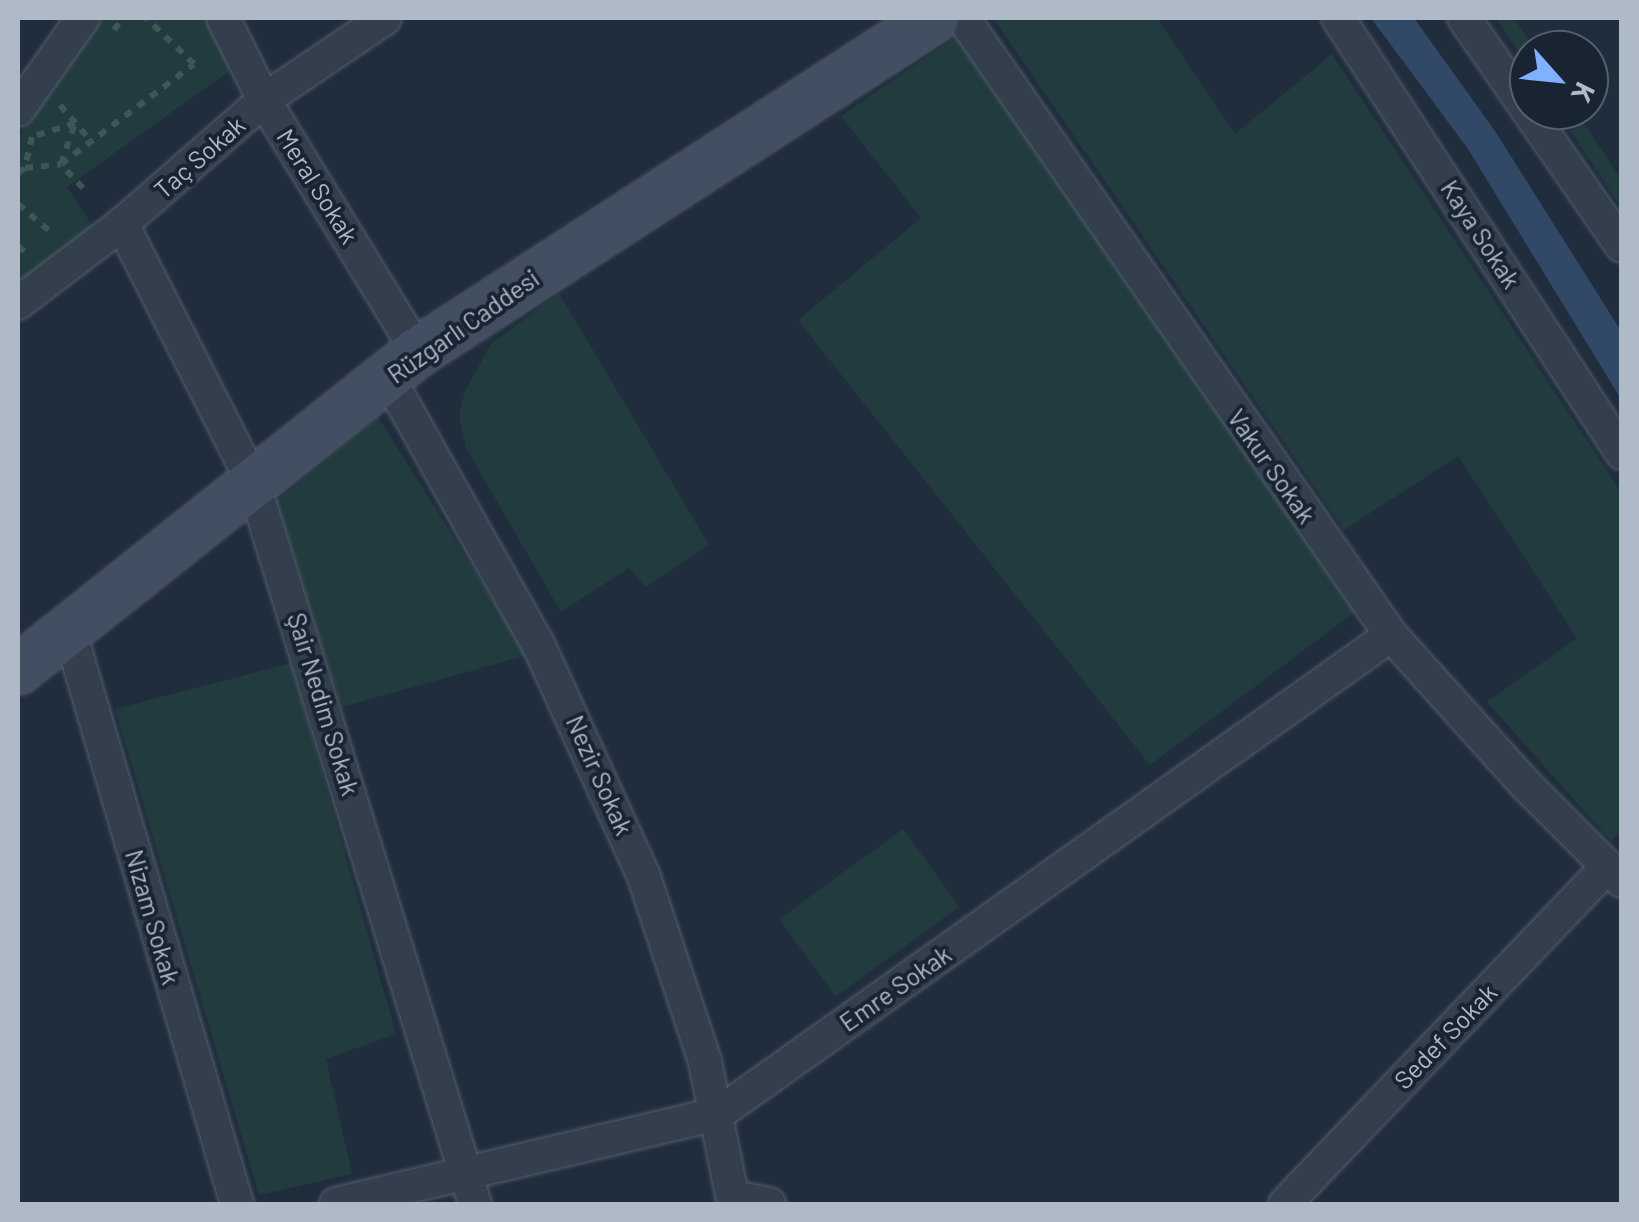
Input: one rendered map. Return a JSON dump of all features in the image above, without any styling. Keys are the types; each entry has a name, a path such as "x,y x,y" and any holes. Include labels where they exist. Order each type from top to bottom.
{"street":[{"path":"18,110 82,18"},
{"name":"Meral Sokak","path":"224,18 403,365"},
{"name":"Taç Sokak","path":"18,303 122,224 264,100 385,18"},
{"name":"Rüzgarlı Caddesi","path":"18,670 403,365 934,18"},
{"name":"Vakur Sokak","path":"963,18 1392,635 1614,875"},
{"name":"Kaya Sokak","path":"1338,18 1622,452"},
{"path":"1464,18 1622,246"},
{"name":"Şair Nedim Sokak","path":"122,224 252,482 475,1204"},
{"name":"Nezir Sokak","path":"403,365 597,766 643,874 680,979 718,1114 734,1201"},
{"name":"Nizam Sokak","path":"70,629 237,1204"},
{"name":"Emre Sokak","path":"336,1204 465,1170 718,1114 1392,635"},
{"name":"Sedef Sokak","path":"1286,1204 1614,875"},
{"path":"734,1201 769,1204"}],"path":[{"path":"75,123 32,137 21,170 61,164 194,64 146,18"},
{"path":"59,106 91,142"},
{"path":"61,164 75,123"},
{"path":"61,164 83,188"},
{"path":"18,204 54,234 28,256 18,246"}],"green space":[{"path":"103,18 204,18 235,67 67,187 94,228 18,286 18,137"},
{"path":"993,18 1157,18 1235,134 1332,54 1621,492 1622,831 1611,841 1487,702 1577,638 1458,456 1344,530"},
{"path":"1496,18 1514,18 1522,30 1509,30 1509,37"},
{"path":"957,36 1355,612 1150,765 798,320 921,218 841,116"},
{"path":"1570,130 1588,130 1621,179 1621,208"},
{"path":"559,293 709,545 646,587 629,568 561,612 466,448 459,414 465,391 491,344"},
{"path":"378,417 528,655 342,707 276,501"},
{"path":"291,663 396,1034 326,1059 352,1174 259,1195 115,709"},
{"path":"903,829 959,907 836,997 779,919"}],"water":[{"path":"1371,18 1414,18 1495,131 1621,331 1621,399 1468,149"}]}
